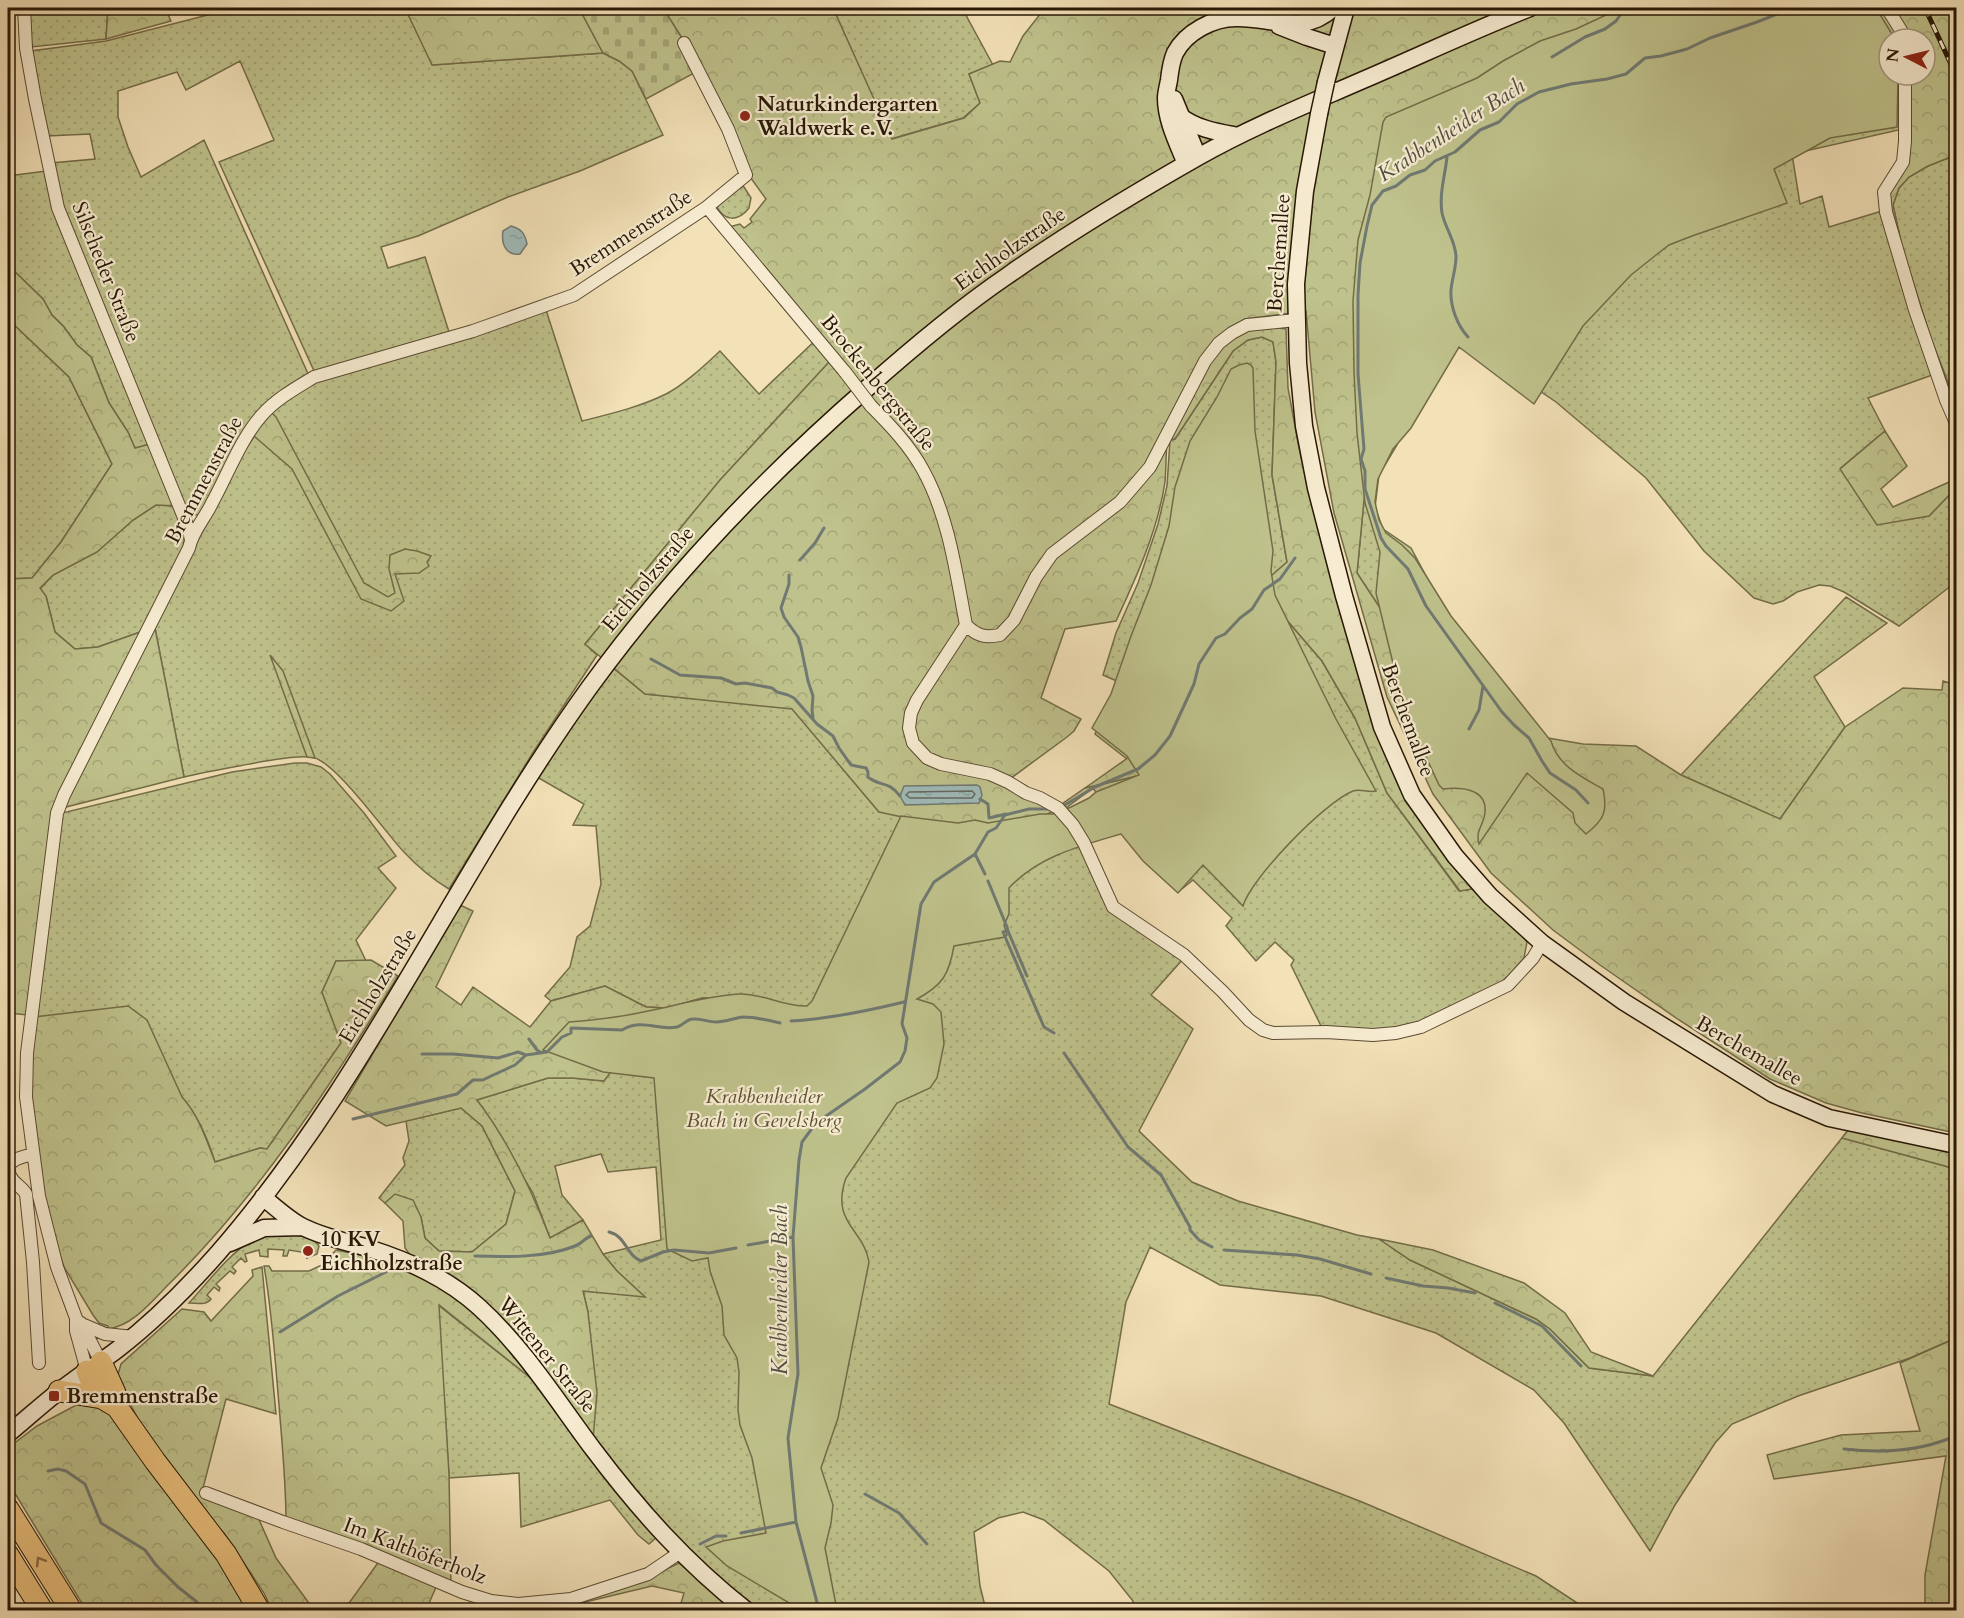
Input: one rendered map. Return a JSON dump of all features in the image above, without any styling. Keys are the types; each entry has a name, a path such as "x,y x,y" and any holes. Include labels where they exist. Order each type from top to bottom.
{"highway":[{"path":"94,1366 115,1393 110,1403"},
{"path":"60,1391 110,1403 226,1554 259,1611"},
{"path":"8,1509 71,1611"},
{"path":"8,1555 42,1611"}],"main road":[{"path":"1192,161 1168,115 1166,97 1175,52 1187,38 1200,28 1220,20 1235,18 1300,23 1314,21 1333,8"},
{"name":"Berchemallee","path":"1346,8 1318,114 1301,221 1296,284 1300,392 1316,488 1333,558 1382,727 1412,795 1455,855 1490,896 1542,943 1624,1002 1773,1094 1829,1118 1956,1145"},
{"name":"Eichholzstraße","path":"8,1434 60,1391 134,1337 193,1281 224,1246 263,1197 345,1082 540,759 622,644 696,554 816,432 942,326 1023,265 1106,210 1238,136 1530,8"},
{"path":"1270,21 1284,29 1337,40"},
{"path":"1300,23 1337,40"},
{"path":"1168,84 1180,115 1192,161"},
{"path":"1180,115 1190,123 1207,130 1238,136"},
{"name":"Wittener Straße","path":"263,1197 302,1227 411,1264 453,1286 478,1306 512,1341 611,1473 679,1553 746,1611"},
{"path":"224,1246 264,1227 302,1227"}],"street":[{"name":"Silscheder Straße","path":"24,8 26,48 58,208 189,530 190,540"},
{"path":"1887,8 1899,27"},
{"name":"Bremmenstraße","path":"94,1366 80,1322 59,1272 49,1238 39,1196 26,1098 27,1053 57,813 64,795 189,548 190,540 260,417 293,390 314,377 473,331 574,295 707,207 746,175 728,129 684,43"},
{"path":"1905,87 1903,162 1884,192 1886,212 1915,310 1956,423"},
{"name":"Brockenbergstraße","path":"707,207 871,406 892,428 922,468 934,493 946,533 966,625"},
{"path":"1296,320 1247,325 1219,343 1205,361 1154,460 1138,483 1107,513 1052,554 1036,577 1014,620 1000,635 983,637 966,625 917,699 911,713 909,728 914,743 927,758 941,764 990,774 1058,808 1073,825 1084,843 1113,907 1184,955 1249,1020 1263,1030 1274,1033 1326,1032 1373,1035 1396,1033 1421,1027 1508,985 1533,958 1542,943"},
{"path":"33,1154 13,1160 9,1172 26,1194 39,1363"},
{"path":"80,1322 105,1334 134,1337"},
{"name":"Im Kalthöferholz","path":"207,1493 361,1549 469,1595 491,1601 518,1604 571,1599 648,1574 679,1553"}],"green space":[{"path":"28,8 108,8 106,39 31,47"},
{"path":"108,8 165,8 171,21 106,39"},
{"path":"235,8 405,8 433,65 603,53 632,71 663,135 418,236 381,247 388,268 425,257 450,335 315,373 219,162 274,140 240,61 186,90 177,72 118,91 118,117 141,177 204,140 309,376 280,395 207,506 198,515 188,514 64,209 51,163 95,159 90,134 47,136 31,51 106,41"},
{"path":"405,8 510,8 518,15 530,8 579,8 603,53 432,65"},
{"path":"579,8 663,8 687,46 698,71 646,99 632,71 603,53"},
{"path":"663,8 833,8 892,139 964,118 980,103 969,74 1000,61 1010,62 1023,36 1045,8 1843,8 1572,98 1368,459 1357,573 1403,643 1548,738 1583,744 1636,746 1681,775 1780,819 1845,727 1903,688 1942,690 1943,681 1956,685 1956,1133 1826,1103 1770,1079 1600,965 1553,930 1491,873 1433,794 1387,697 1334,513 1315,412 1306,311 1245,319 1240,332 1265,326 1286,329 1288,388 1298,443 1338,600 1407,802 1472,889 1460,891 1387,793 1355,718 1322,661 1273,604 1154,772 1085,788 1149,743 1247,597 1287,562 1272,475 1276,362 1273,342 1262,337 1248,340 1233,351 1175,439 1167,441 1165,482 1152,536 1116,621 1065,629 1041,698 1081,719 1074,731 1067,737 1003,784 1056,809 948,873 963,830 879,812 792,709 645,694 585,644 720,480 831,360 729,227 740,224 744,228 752,222 750,219 766,199 748,174 687,46"},
{"path":"833,8 962,8 993,65 969,74 980,103 963,118 891,139"},
{"path":"1621,8 1876,8 1888,27 1877,27 1877,87 1898,87 1897,127 1830,138 1774,169 1787,203 1669,245 1631,275 1583,326 1534,404 1459,347 1411,428 1393,449 1378,479 1375,502 1379,520 1386,533 1415,558 1451,616 1551,741 1559,757 1572,770 1603,789 1605,809 1601,819 1586,834 1575,823 1573,813 1527,773 1479,844 1478,835 1485,812 1482,798 1471,791 1457,788 1443,789 1439,785 1416,735 1399,688 1376,593 1380,552 1365,503 1357,433 1353,301 1358,240 1370,195 1383,122 1386,117 1477,78 1540,41 1576,29"},
{"path":"1843,8 1885,8 1895,27 1877,27 1877,87 1903,87 1903,129 1792,154 1800,204 1822,196 1829,227 1882,211 1935,374 1868,398 1885,431 1841,468 1877,524 1929,516 1956,488 1956,582 1899,626 1844,592 1830,586 1819,585 1797,592 1773,604 1754,598 1704,551 1646,478 1556,402 1460,337 1379,475 1375,507 1383,529 1411,548 1441,604 1458,728 1357,573 1368,459 1362,375"},
{"path":"1889,8 1956,8 1956,158 1948,158 1928,166 1909,177 1899,188 1893,205 1902,247 1931,339 1956,403 1956,415 1902,263 1888,197 1904,165 1907,87 1937,87 1937,27 1898,27"},
{"path":"1948,158 1956,158 1956,403 1931,339 1902,247 1893,205 1899,188 1909,177"},
{"path":"46,171 150,444 135,449 128,432 109,403 91,357 77,345 52,315 43,299 8,265 8,176"},
{"path":"738,186 744,187 751,198 749,208 736,218 727,217 719,211 716,205"},
{"path":"8,265 43,299 52,315 77,345 91,357 109,403 128,432 135,448 150,444 176,506 156,505 133,520 97,552 53,575 40,588 46,596 55,632 75,649 98,647 143,631 60,794 28,1015 8,1013 8,579 32,578 61,542 112,464 69,377 8,319"},
{"path":"546,310 582,421 614,413 666,394 687,380 720,351 759,394 820,336 831,360 720,480 585,644 597,655 534,751 449,889 408,857 345,782 321,761 311,757 292,757 184,777 154,623 236,463 271,412 314,382"},
{"path":"8,319 69,377 112,464 61,542 32,578 8,579"},
{"path":"1262,337 1273,342 1276,362 1272,475 1287,562 1247,597 1149,743 1127,759 1095,734 1119,682 1103,675 1116,633 1138,583 1158,524 1167,486 1170,440 1175,439 1233,351 1248,340"},
{"name":"Krabbenheider Bach in Gevelsberg","path":"1247,363 1253,368 1255,431 1273,551 1271,571 1275,595 1336,719 1376,791 1353,791 1325,810 1274,860 1249,893 1243,906 1203,865 1178,893 1143,861 1121,834 1047,860 1021,877 1009,888 1009,914 1004,925 1007,935 1005,937 954,946 950,964 943,978 933,989 917,999 933,1004 941,1012 944,1044 937,1078 930,1088 897,1103 846,1178 842,1193 845,1216 861,1241 869,1262 838,1418 821,1468 833,1505 825,1548 837,1610 801,1610 727,1566 706,1547 723,1541 766,1533 752,1458 740,1425 737,1358 724,1335 722,1306 708,1258 692,1261 667,1249 654,1078 603,1072 543,1050 569,1022 628,1015 716,997 748,994 807,1006 812,1001 901,816 958,823 975,820 988,823 1053,814 1089,798 1096,792 1139,775 1127,756 1092,728 1111,694 1151,585 1169,526 1175,487 1190,441 1231,369"},
{"path":"271,412 276,417 364,583 388,597 395,593 389,569 390,555 405,549 431,556 427,562 429,566 419,573 395,574 404,601 391,611 361,599 292,469 254,436"},
{"path":"1885,431 1907,466 1881,489 1893,507 1956,479 1956,488 1929,516 1877,525 1840,469"},
{"path":"156,505 176,506 184,535 184,549 143,631 98,647 75,649 55,632 46,596 40,589 53,575 97,552 133,520"},
{"path":"1846,597 1887,623 1814,677 1845,727 1780,819 1681,775"},
{"path":"1273,604 1322,661 1355,718 1387,793 1459,891 1472,889 1518,930 1527,942 1524,958 1493,989 1462,1005 1397,1031 1323,1030 1291,965 1294,960 1275,942 1256,961 1226,926 1232,918 1193,880 1178,892 1144,861 1093,788 1066,808 1059,806 1085,788 1154,772"},
{"path":"154,623 184,777 62,808"},
{"path":"270,655 283,671 315,758 307,757"},
{"path":"613,668 645,694 792,708 879,812 1056,809 1072,826 1111,907 1183,959 1151,995 1193,1029 1139,1131 1192,1182 1238,1201 1357,1235 1379,1239 1410,1260 1536,1319 1550,1329 1589,1368 1653,1376 1849,1129 1843,1138 1956,1169 1956,1338 1910,1358 1798,1396 1732,1424 1715,1443 1675,1505 1650,1551 1564,1423 1534,1390 1436,1333 1321,1296 1220,1285 1150,1247 1126,1302 1109,1404 1362,1502 1536,1576 1588,1610 1529,1610 1525,1607 1520,1610 1133,1610 1133,1601 1109,1571 1044,1520 1023,1512 998,1518 974,1532 980,1586 986,1610 756,1610 685,1550 593,1439 588,1312 583,1291 644,1296 617,1271 603,1254 661,1240 656,1167 608,1172 601,1154 555,1166 562,1195 583,1220 550,1238 533,1193 476,1100 548,1078 604,1081 631,1044 727,999 703,998 666,1008 646,1007 605,986 551,1001 545,996 570,967 577,937 590,926 601,884 596,826 573,825 584,804 537,777"},
{"path":"307,763 321,767 364,813 396,856 378,868 396,888 356,940 366,961 336,961 322,992 341,1043 267,1149 260,1148 215,1162 202,1128 182,1097 34,1017 62,813 232,772"},
{"path":"460,905 473,911 436,987 461,1005 473,987 530,1027 551,1001 605,986 646,1007 667,1008 702,998 727,999 631,1045 604,1081 548,1078 477,1100 499,1132 518,1166 550,1238 583,1220 603,1254 617,1271 645,1297 583,1291 588,1312 597,1393 593,1439 539,1366 410,1255 405,1248 403,1221 385,1203 395,1194 413,1200 421,1217 425,1238 439,1251 472,1252 506,1224 515,1191 482,1126 461,1108 386,1126 345,1101"},
{"path":"371,960 398,976 293,1137 203,1249 142,1311 117,1327 108,1329 108,1326 99,1323 64,1267 55,1242 39,1169 30,1099 34,1017 128,1006 147,1020 182,1097 202,1128 215,1162 260,1148 267,1149 341,1043 322,992 336,961"},
{"path":"461,1108 482,1126 515,1191 506,1224 472,1252 439,1251 425,1238 421,1217 395,1195 385,1203 379,1198 405,1165 403,1158 409,1141 406,1121"},
{"path":"1849,1129 1956,1154 1956,1169 1842,1138"},
{"path":"276,1233 311,1239 319,1246 317,1254 307,1258 308,1253 289,1250 287,1256 283,1256 284,1250 268,1249 268,1257 260,1256 259,1250 245,1254 247,1261 241,1258 232,1267 236,1271 234,1274 230,1271 216,1284 220,1288 219,1291 214,1287 207,1295 211,1299 207,1303 189,1303 244,1245 253,1239"},
{"path":"1379,1239 1433,1250 1524,1283 1565,1313 1591,1352 1653,1376 1589,1368 1550,1329 1536,1319 1410,1260"},
{"path":"336,1250 381,1259 445,1287 498,1332 535,1377 532,1379 439,1305 449,1474 451,1586 286,1521 275,1352 264,1266 269,1266 272,1271 309,1271 322,1265"},
{"path":"262,1267 276,1414 226,1399 202,1492 257,1515 276,1558 314,1610 272,1610 264,1593 224,1533 199,1510 153,1448 117,1378 121,1364 182,1309 204,1312 211,1321 253,1276 252,1270"},
{"path":"438,1305 532,1379 583,1450 657,1537 649,1544 638,1535 610,1500 521,1527 519,1473 449,1478"},
{"path":"1956,1338 1956,1610 1925,1610 1925,1575 1946,1456 1774,1479 1767,1455 1841,1435 1920,1431 1900,1363"},
{"path":"78,1404 104,1406 238,1587 251,1610 86,1610 8,1482 8,1448 37,1426"},
{"path":"380,1560 437,1585 426,1610 344,1610"},
{"path":"679,1563 736,1610 679,1610 684,1593 652,1586 552,1610 528,1610 648,1578"}],"water":[{"path":"511,226 520,230 525,237 527,244 520,254 511,253 504,245 503,231"},
{"path":"977,785 982,795 979,803 905,805 900,796 904,786"}],"waterway":[{"path":"1552,57 1585,37 1605,29 1616,21 1623,11 1633,8"},
{"name":"Krabbenheider Bach","path":"1588,803 1576,790 1550,773 1529,738 1502,712 1426,606 1408,569 1381,538 1365,489 1365,471 1361,459 1364,449 1358,374 1360,263 1372,205 1383,191 1455,152 1480,130 1499,122 1517,104 1539,92 1626,74 1645,58 1687,49 1710,38 1792,8"},
{"path":"1447,157 1441,206 1443,219 1456,251 1451,290 1452,302 1458,321 1468,337"},
{"path":"800,560 824,528"},
{"name":"Krabbenheider Bach","path":"1063,806 1095,787 1138,769 1155,755 1170,736 1194,684 1199,664 1216,638 1225,634 1252,609 1264,590 1280,579 1295,558"},
{"path":"789,575 789,584 781,608 784,617 798,637 801,647 813,696 813,718"},
{"path":"651,659 680,675 721,678 736,684 745,683 772,688 794,698 817,724 833,736 851,765 866,768 868,777 892,788 900,796"},
{"path":"1469,729 1479,710 1483,686"},
{"path":"980,799 988,804 989,818 1006,814"},
{"name":"Krabbenheider Bach","path":"819,1610 796,1522 788,1438 798,1374 793,1237 802,1142 816,1123 900,1062 907,1038 902,1024 921,904 934,882 975,854 988,832 996,828 1005,815 1029,809 1050,809"},
{"path":"975,854 985,874"},
{"path":"988,881 1007,927 1008,931 1003,932 1044,1027 1054,1033"},
{"path":"1008,931 1027,976"},
{"path":"791,1021 848,1014 904,1002"},
{"path":"353,1119 457,1094 473,1080 483,1080 515,1065 526,1055 547,1052 562,1037 571,1033 571,1028 622,1030 636,1025 670,1028 691,1019 716,1022 743,1017 780,1023"},
{"path":"529,1039 541,1053"},
{"path":"422,1054 498,1058 518,1052 526,1055"},
{"path":"1064,1053 1128,1147 1161,1175 1190,1230 1199,1240 1212,1247"},
{"path":"609,1232 619,1237 632,1254 641,1261 674,1250 709,1253 736,1248"},
{"path":"475,1256 552,1253 575,1246 591,1236"},
{"path":"748,1245 793,1237"},
{"path":"1224,1250 1297,1255 1320,1259 1371,1274"},
{"path":"280,1332 338,1296 386,1272"},
{"path":"1386,1278 1475,1293"},
{"path":"1495,1303 1542,1326 1581,1366"},
{"path":"1844,1449 1896,1450 1922,1447 1948,1439"},
{"path":"48,1471 58,1469 66,1471 85,1484 101,1523 145,1550 156,1565 197,1602 202,1610"},
{"path":"865,1494 899,1513 927,1544"},
{"path":"741,1533 796,1522"},
{"path":"700,1544 716,1536 726,1536"}],"railway":[{"path":"1925,8 1956,75"}],"place":[{"name":"Naturkindergarten Waldwerk e.V.","path":"745,116"},
{"name":"10 KV Eichholzstraße","path":"308,1251"},
{"name":"Bremmenstraße","path":"54,1396"}]}
